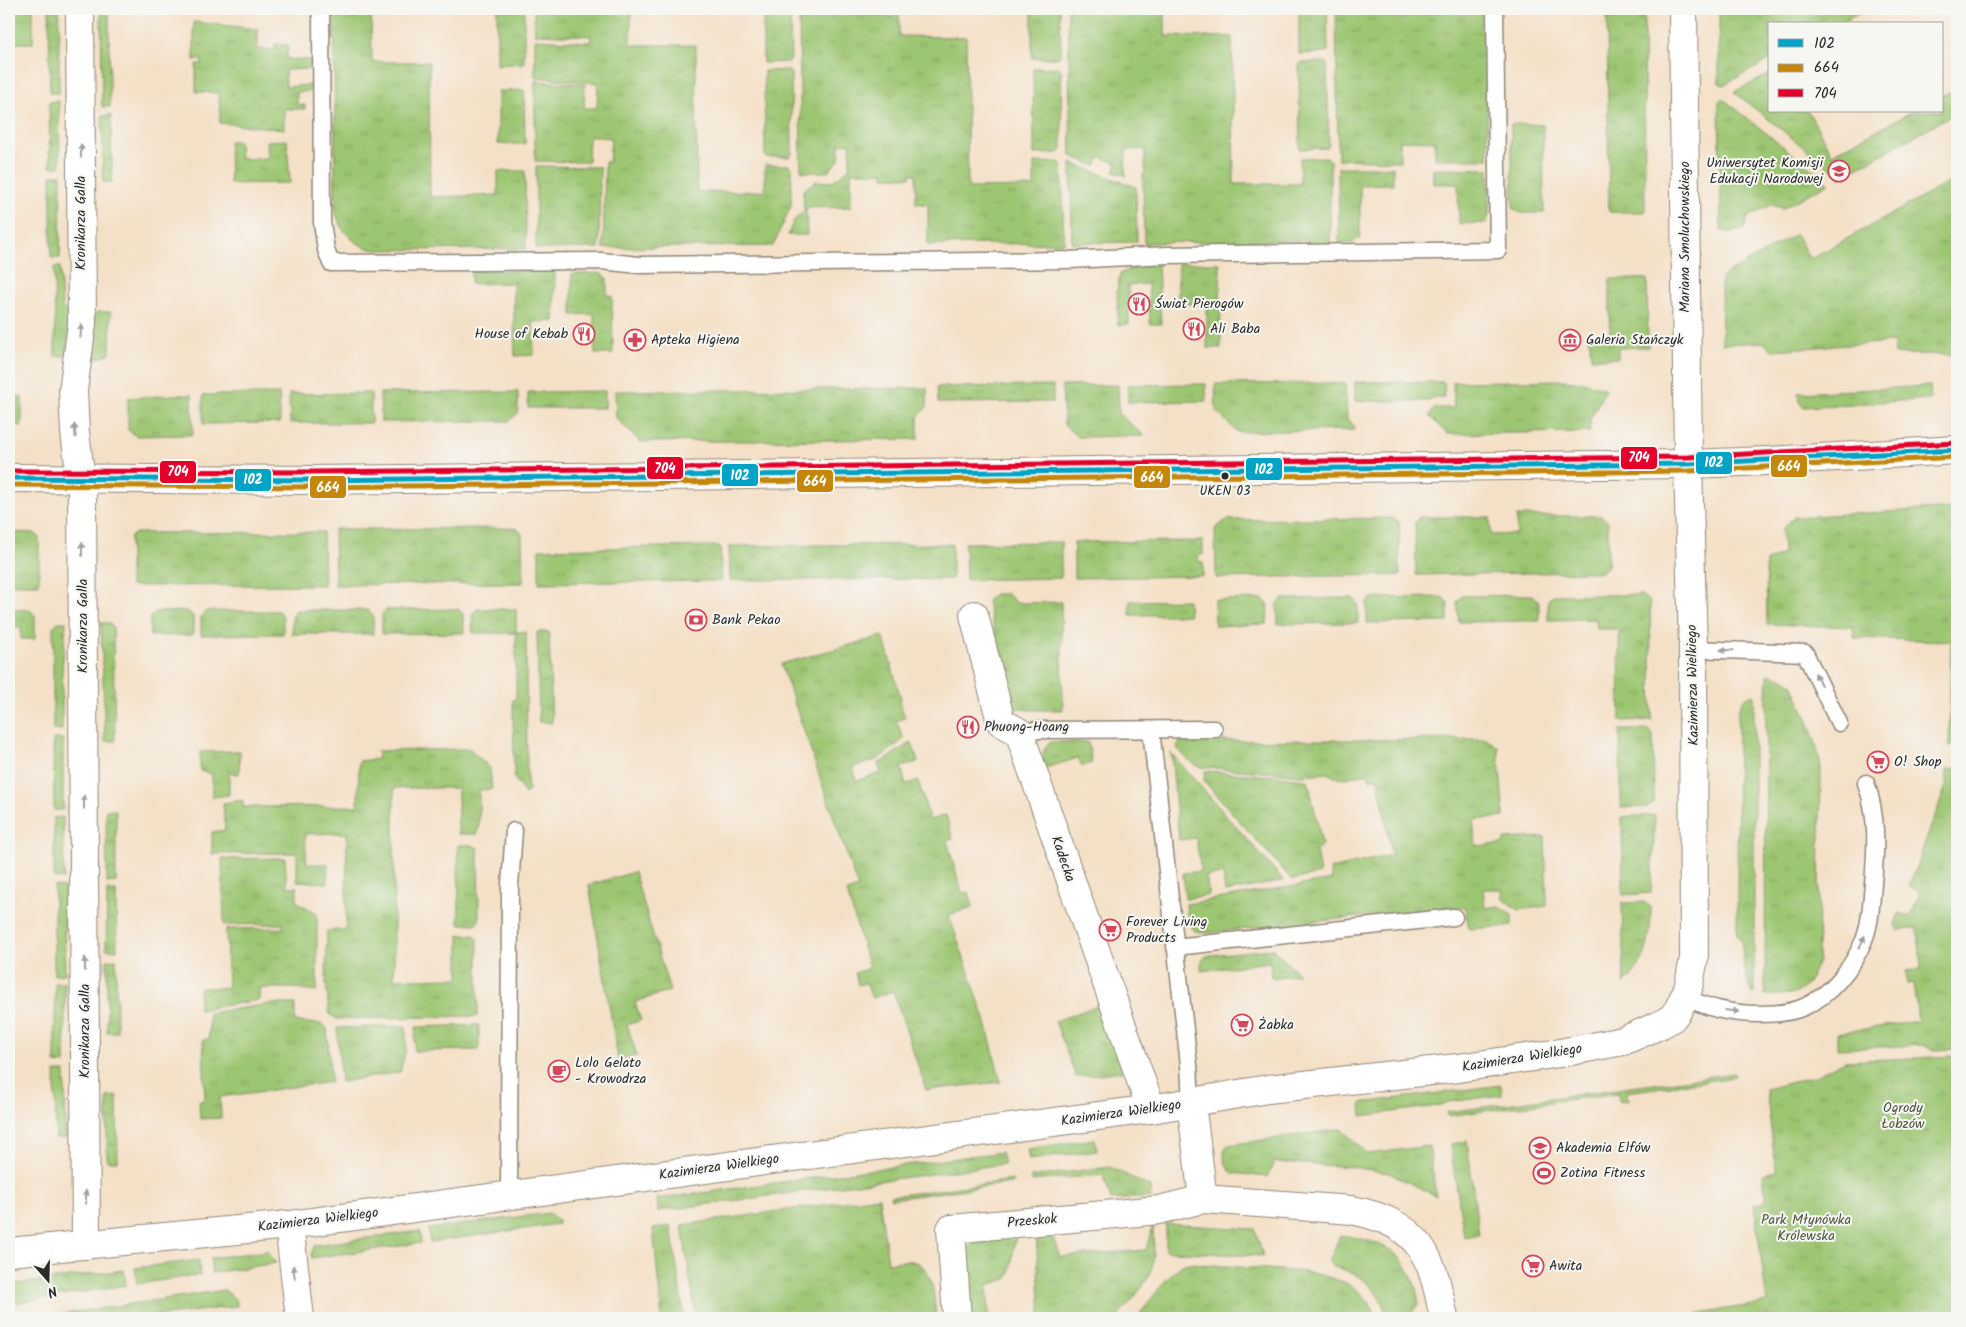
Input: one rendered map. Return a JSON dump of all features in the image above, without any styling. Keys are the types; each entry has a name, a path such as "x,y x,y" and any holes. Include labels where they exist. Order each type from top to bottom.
{"street":[{"name":"Kronikarza Galla","path":"80,9 82,324 73,391 74,432 81,480 86,1245"},
{"name":"Mariana Smoluchowskiego","path":"1683,9 1688,464"},
{"path":"9,478 81,480 356,479 1688,464 1957,450"},
{"name":"Kazimierza Wielkiego","path":"9,1252 200,1232 289,1225 1151,1109 1268,1089 1440,1070 1623,1041 1662,1024 1672,1018 1685,998 1691,977 1695,938 1688,464"},
{"path":"974,615 1001,722 1019,732"},
{"name":"Kadecka","path":"1019,732 1151,1109"},
{"path":"1191,1102 1203,1199"},
{"name":"Przeskok","path":"957,1318 951,1229 1159,1210 1203,1199 1352,1210 1388,1222 1406,1232 1426,1253 1437,1282 1444,1318"},
{"path":"289,1225 300,1318"}],"lane":[{"path":"321,9 322,223 326,250 331,263 601,261 648,265 1069,260 1168,255 1498,250 1495,9"},
{"path":"1692,649 1805,653 1839,723"},
{"path":"1019,732 1038,730 1214,729"},
{"path":"1151,730 1191,1102"},
{"path":"1685,998 1718,1009 1754,1013 1777,1013 1804,1007 1825,994 1838,982 1851,964 1864,940 1870,918 1876,838 1875,815 1866,783"},
{"path":"510,1196 510,885 514,831"},
{"path":"1175,947 1454,917"}],"green space":[{"path":"9,9 33,9 33,43 9,43"},
{"path":"49,9 59,9 59,93 50,93"},
{"path":"101,9 109,9 110,107 102,107"},
{"path":"334,9 371,9 372,62 429,62 430,197 498,195 498,171 525,171 526,249 376,250 354,241 343,229 336,215 335,207"},
{"path":"497,9 524,9 524,63 497,65"},
{"path":"534,9 631,9 631,45 696,45 697,192 765,191 765,165 789,165 792,168 791,206 773,246 603,248 605,162 609,162 611,138 589,136 588,162 535,161 535,81 585,84 584,108 597,108 598,83 535,77 535,39 590,42 591,36 535,34"},
{"path":"763,9 790,9 791,58 788,62 763,63"},
{"path":"799,9 899,9 899,36 966,37 968,188 1034,187 1034,163 1059,162 1062,165 1064,243 928,245 928,204 916,204 916,174 910,174 910,177 884,177 884,172 851,172 851,207 806,208 807,235 788,235 794,220 804,211 803,190 816,181 831,182 849,169 851,144 840,143 839,160 828,172 803,172 801,170"},
{"path":"1032,9 1060,9 1061,55 1058,58 1032,58"},
{"path":"1068,9 1165,9 1165,36 1232,37 1234,184 1300,184 1300,158 1327,157 1330,160 1330,244 1308,244 1307,240 1144,243 1143,174 1145,173 1145,149 1126,150 1125,173 1127,176 1114,172 1117,163 1100,157 1096,166 1071,156"},
{"path":"1299,9 1327,9 1328,51 1324,53 1299,54"},
{"path":"1336,9 1380,9 1389,15 1398,17 1410,15 1419,9 1486,9 1488,159 1435,159 1435,141 1400,140 1400,161 1338,159"},
{"path":"1607,9 1644,9 1645,212 1609,212"},
{"path":"1719,9 1868,9 1843,22 1768,22 1768,61 1723,85 1719,83"},
{"path":"194,22 258,29 258,49 275,50 275,44 288,45 287,59 313,60 313,69 285,70 286,87 313,85 313,91 297,92 297,105 305,105 305,109 284,109 284,129 220,123 219,93 196,92 196,64 202,64 202,60 194,60"},
{"path":"1299,63 1327,63 1329,145 1327,148 1300,149"},
{"path":"1058,67 1061,70 1062,150 1059,153 1034,154 1033,68"},
{"path":"788,70 791,74 792,154 789,157 765,157 764,71"},
{"path":"1768,75 1768,112 1809,112 1832,154 1911,112 1944,112 1944,95 1957,88 1957,112 1841,177 1734,92"},
{"path":"524,90 525,144 498,144 498,91"},
{"path":"1722,98 1829,183 1783,208 1771,205 1748,217 1744,229 1730,233 1721,230 1719,101"},
{"path":"59,101 60,167 50,167 49,102"},
{"path":"111,115 112,182 103,182 102,116"},
{"path":"1511,124 1543,125 1544,213 1521,213 1513,208"},
{"path":"287,140 290,183 230,184 229,141 239,141 240,159 268,158 267,141"},
{"path":"1071,163 1136,187 1137,242 1072,243"},
{"path":"536,166 600,167 599,248 536,249"},
{"path":"1338,167 1393,167 1393,184 1360,185 1360,238 1352,243 1339,243"},
{"path":"1433,168 1489,169 1489,215 1486,223 1459,224 1458,184 1433,184"},
{"path":"51,175 61,175 60,258 51,258"},
{"path":"1957,178 1957,355 1895,354 1894,342 1772,350 1763,342 1722,344 1721,278 1728,273 1796,234 1810,259"},
{"path":"1178,263 1220,263 1221,348 1207,348 1207,304 1183,304 1183,301 1178,301"},
{"path":"1158,264 1161,324 1150,324 1148,284 1128,285 1129,324 1118,325 1117,290 1120,274 1135,266"},
{"path":"54,267 60,267 62,307 68,313 70,319 66,356 55,356"},
{"path":"555,270 554,321 533,322 534,355 515,356 513,283 471,284 471,271"},
{"path":"600,273 607,278 607,296 612,296 613,354 595,354 594,314 572,315 572,274"},
{"path":"1610,279 1647,279 1648,347 1618,348 1618,358 1591,358 1590,343 1587,335 1610,334"},
{"path":"97,312 111,312 110,353 100,358 92,357 95,316"},
{"path":"1564,380 1583,382 1606,389 1590,419 1590,432 1447,434 1429,416 1435,408 1454,408 1453,382"},
{"path":"1355,382 1444,382 1444,398 1431,398 1430,401 1355,401"},
{"path":"1345,383 1347,418 1354,426 1354,430 1237,432 1216,411 1215,384"},
{"path":"1206,384 1206,401 1128,402 1128,385"},
{"path":"1118,385 1119,414 1144,436 1078,437 1064,425 1062,386"},
{"path":"1053,386 1053,402 938,403 937,387"},
{"path":"1930,386 1931,399 1804,407 1799,402 1798,393"},
{"path":"927,388 927,407 918,417 918,439 640,442 616,418 615,391"},
{"path":"605,391 605,408 528,408 528,392"},
{"path":"518,392 518,413 509,421 381,422 380,393"},
{"path":"371,393 371,423 290,423 289,394"},
{"path":"279,394 280,423 203,424 203,395"},
{"path":"9,395 22,397 22,426 9,425"},
{"path":"192,395 193,435 136,436 128,430 128,398"},
{"path":"1957,508 1957,747 1949,746 1951,641 1854,638 1853,627 1767,624 1766,561 1783,554 1782,529 1794,517"},
{"path":"1517,516 1601,516 1608,522 1608,566 1602,572 1416,575 1415,523 1419,517 1490,517 1491,535 1517,534"},
{"path":"1392,518 1399,522 1400,575 1216,578 1215,529 1226,520"},
{"path":"517,528 522,534 523,583 335,585 334,529"},
{"path":"9,532 34,533 39,537 39,584 9,584"},
{"path":"323,532 324,585 130,586 130,538 135,533"},
{"path":"1203,541 1203,554 1198,556 1199,562 1203,562 1203,576 1074,578 1074,542"},
{"path":"1061,542 1061,578 966,580 965,543"},
{"path":"952,544 952,579 730,580 729,546"},
{"path":"720,546 721,581 539,583 539,549"},
{"path":"994,594 1008,594 1016,603 1061,602 1063,710 1026,710 1013,707 987,601"},
{"path":"1532,595 1539,601 1539,621 1459,622 1457,602 1462,596"},
{"path":"1553,595 1641,595 1650,602 1652,720 1620,721 1619,629 1597,629 1596,619 1548,620 1548,600"},
{"path":"1442,597 1448,602 1448,622 1367,623 1367,602 1372,598"},
{"path":"1353,598 1358,603 1358,623 1278,624 1277,604 1282,599"},
{"path":"1263,599 1268,604 1267,624 1215,626 1214,600"},
{"path":"1188,600 1189,615 1130,615 1130,601"},
{"path":"9,609 30,610 35,615 35,639 21,639 21,627 9,627"},
{"path":"458,609 463,614 464,633 382,634 382,615 386,610"},
{"path":"477,609 516,609 516,632 526,632 527,784 530,790 525,794 514,778 513,700 516,699 516,633 473,633 472,614"},
{"path":"296,610 368,610 373,615 373,634 292,634 292,616"},
{"path":"187,611 193,616 193,635 150,636 150,617 155,612"},
{"path":"206,611 278,611 283,616 283,634 201,635 201,616"},
{"path":"58,622 66,622 62,670 62,730 53,730 53,627"},
{"path":"101,623 109,623 113,628 115,741 105,741"},
{"path":"537,632 549,632 552,723 539,722"},
{"path":"883,636 905,718 896,721 904,739 877,760 853,767 856,781 881,773 878,764 912,742 918,762 901,767 906,784 918,781 930,820 946,815 953,839 947,841 962,893 969,892 973,907 949,915 985,1019 1001,1082 926,1090 893,991 872,998 866,983 858,985 855,973 869,968 847,892 858,888 781,664"},
{"path":"1768,674 1788,680 1792,684 1813,735 1821,767 1818,961 1810,980 1805,986 1786,995 1765,995 1766,723"},
{"path":"1754,694 1754,994 1751,993 1744,968 1741,939 1737,936 1738,712 1743,700"},
{"path":"1620,730 1649,730 1653,735 1654,802 1648,807 1621,808"},
{"path":"53,739 63,739 63,810 54,810"},
{"path":"1487,739 1498,747 1504,817 1473,820 1476,846 1502,844 1506,839 1545,837 1547,906 1519,910 1503,899 1502,889 1483,889 1485,908 1498,906 1512,915 1512,926 1469,929 1465,908 1452,907 1207,933 1196,931 1192,928 1187,915 1186,904 1332,880 1330,869 1392,855 1378,778 1370,779 1368,773 1340,779 1327,773 1304,775 1200,767 1191,763 1177,748 1180,741"},
{"path":"1052,742 1088,742 1092,763 1082,766 1078,758 1045,768 1043,761 1044,750"},
{"path":"470,749 490,768 492,789 479,790 479,828 476,834 458,834 458,788 394,788 394,979 459,978 459,935 474,935 478,939 478,1016 336,1019 329,1013 326,981 327,931 346,929 347,833 305,834 307,864 328,864 327,883 297,881 297,853 212,854 212,832 225,830 223,803 243,800 243,807 358,806 359,761 378,759 377,751"},
{"path":"240,751 239,774 229,773 229,795 212,797 212,774 200,771 200,752"},
{"path":"1171,753 1284,881 1225,892 1223,874 1206,876 1209,895 1185,899 1183,873 1201,871 1196,838 1179,840"},
{"path":"1957,769 1957,1049 1934,1050 1925,1045 1837,1049 1837,1033 1918,1021 1913,983 1907,984 1906,971 1921,969 1918,928 1897,930 1895,924 1899,913 1911,916 1920,892 1909,886 1946,786 1947,770"},
{"path":"1205,771 1308,780 1322,844 1316,851 1320,874 1292,880 1204,781"},
{"path":"106,810 116,810 116,882 107,883"},
{"path":"1655,815 1651,893 1623,895 1622,817"},
{"path":"63,817 64,879 54,878 54,818"},
{"path":"458,845 471,845 478,848 479,921 476,924 459,924"},
{"path":"285,858 287,887 297,887 297,902 317,913 317,991 295,988 259,988 259,1000 199,1010 199,988 228,988 226,929 284,928 283,924 224,925 222,859"},
{"path":"634,872 670,991 635,1002 641,1020 627,1025 637,1056 618,1059 589,885"},
{"path":"54,886 64,887 65,974 54,975"},
{"path":"107,890 116,891 117,950 106,949"},
{"path":"1644,902 1651,907 1647,949 1639,966 1624,984 1622,903"},
{"path":"1273,949 1299,974 1272,978 1270,962 1201,971 1202,960 1210,955"},
{"path":"116,959 117,1032 107,1032 107,960"},
{"path":"55,983 65,983 65,1064 55,1063"},
{"path":"271,1004 295,1004 295,1022 321,1024 327,1028 331,1082 220,1097 221,1118 200,1119 199,1101 205,1100 203,1040 209,1039 209,1013"},
{"path":"1102,1004 1126,1069 1076,1077 1055,1021"},
{"path":"479,1025 479,1050 414,1051 416,1027"},
{"path":"406,1026 406,1049 400,1072 341,1082 337,1028"},
{"path":"1957,1056 1957,1318 1769,1318 1768,1313 1761,1318 1699,1318 1698,1313 1767,1303 1754,1204 1766,1202 1763,1174 1776,1171 1766,1089 1815,1076 1845,1061"},
{"path":"55,1072 65,1072 66,1138 56,1138"},
{"path":"1735,1073 1735,1077 1627,1092 1628,1100 1619,1101 1618,1093 1447,1116 1447,1112"},
{"path":"1501,1085 1502,1095 1362,1116 1361,1103"},
{"path":"117,1096 118,1161 107,1161 107,1097"},
{"path":"1341,1129 1368,1154 1429,1146 1436,1196 1389,1173 1353,1167 1274,1162 1267,1177 1233,1173 1224,1159 1224,1151 1228,1145"},
{"path":"1095,1139 1097,1151 1029,1160 1027,1149"},
{"path":"1467,1141 1479,1235 1464,1237 1450,1144"},
{"path":"1001,1152 1004,1164 658,1211 657,1199"},
{"path":"1110,1167 1150,1187 1151,1197 1111,1200 1103,1175 1031,1181 1031,1177"},
{"path":"1012,1180 1012,1183 891,1199 891,1196"},
{"path":"879,1197 888,1263 911,1261 925,1269 932,1284 936,1318 696,1318 682,1225"},
{"path":"549,1213 558,1220 558,1224 430,1242 428,1229"},
{"path":"1153,1224 1154,1254 1151,1271 1138,1292 1117,1318 1041,1318 1036,1233 1051,1232 1060,1257 1146,1250"},
{"path":"1166,1224 1255,1229 1263,1256 1166,1251"},
{"path":"671,1226 684,1318 662,1318 653,1229"},
{"path":"420,1231 421,1243 312,1258 311,1254 315,1245"},
{"path":"1016,1235 1010,1273 1007,1279 987,1285 989,1318 968,1318 965,1254 968,1248 973,1243 986,1238"},
{"path":"1340,1235 1384,1246 1403,1261 1410,1272 1419,1303 1408,1318 1387,1318 1382,1303 1369,1285 1356,1275 1329,1262"},
{"path":"267,1251 276,1263 212,1273 210,1258"},
{"path":"199,1260 200,1275 137,1284 135,1268"},
{"path":"1187,1263 1306,1272 1329,1277 1358,1290 1365,1297 1376,1318 1137,1318 1174,1271"},
{"path":"124,1270 126,1285 9,1304 9,1285"},
{"path":"225,1290 237,1301 237,1306 144,1318 35,1318"}],"transit line":[{"name":"704","path":"9,471 313,472 1688,457 1957,443"},
{"name":"102","path":"9,478 313,480 1688,464 1957,450"},
{"name":"664","path":"9,485 313,487 1688,471 1957,457"}],"place":[{"name":"Uniwersytet Komisji Edukacji Narodowej","path":"1839,171"},
{"name":"Świat Pierogów","path":"1139,304"},
{"name":"Ali Baba","path":"1194,329"},
{"name":"House of Kebab","path":"584,334"},
{"name":"Apteka Higiena","path":"635,340"},
{"name":"Galeria Stańczyk","path":"1570,340"},
{"name":"UKEN 03","path":"1225,476"},
{"name":"Bank Pekao","path":"696,620"},
{"name":"Phuong-Hoang","path":"968,727"},
{"name":"O! Shop","path":"1878,762"},
{"name":"Forever Living Products","path":"1110,930"},
{"name":"Żabka","path":"1242,1025"},
{"name":"Lolo Gelato - Krowodrza","path":"559,1071"},
{"name":"Akademia Elfów","path":"1540,1148"},
{"name":"Zotina Fitness","path":"1544,1173"},
{"name":"Awita","path":"1533,1266"}],"park label":[{"name":"Ogrody Łobzów","path":"1903,1116"},
{"name":"Park Młynówka Królewska","path":"1806,1228"}]}
